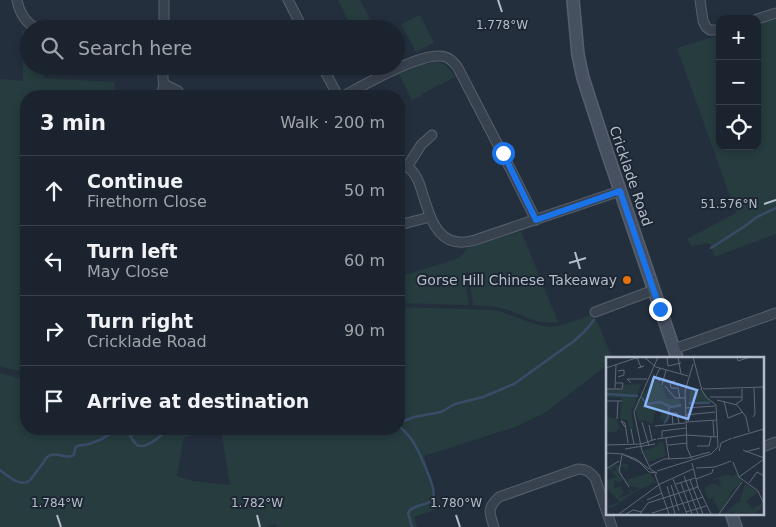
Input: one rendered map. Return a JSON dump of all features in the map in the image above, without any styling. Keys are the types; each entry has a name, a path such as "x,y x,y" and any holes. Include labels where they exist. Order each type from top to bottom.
{"street":[{"path":"17,0 25,20"},
{"path":"164,0 164,20"},
{"path":"288,0 298,20"},
{"path":"573,0 579,0"},
{"name":"Cricklade Road","path":"573,0 580,70 676,354"},
{"path":"700,0 704,24 710,30 716,31"},
{"path":"761,18 776,13"},
{"path":"405,65 437,56 446,57 456,65 536,220"},
{"path":"162,90 163,75"},
{"path":"327,75 335,90"},
{"path":"354,90 384,75"},
{"path":"164,84 176,90"},
{"path":"405,163 428,137 418,134"},
{"path":"405,166 412,170 417,179 430,217 436,228 443,236 453,241 475,240 620,191"},
{"path":"405,223 430,217"},
{"path":"594,312 654,290"},
{"path":"676,354 776,313"},
{"path":"764,446 776,442"},
{"path":"494,527 490,508 492,503 499,497 578,469 592,474 606,511"},
{"path":"607,514 612,527"},
{"path":"731,514 736,527"}],"green space":[{"path":"338,0 360,0 370,20 348,20"},
{"path":"420,15 434,43 416,52 405,31 405,22"},
{"path":"776,18 776,234 714,257 710,243 691,246 687,239 736,213 677,48 716,36 716,150 761,150 761,23"},
{"path":"434,62 442,64 447,66 455,77 412,100 400,75 405,75 405,72"},
{"path":"23,75 44,75 44,78 114,82 115,90 20,90 20,371 0,366 0,79 23,81"},
{"path":"521,231 558,322 544,322 501,308 473,305 468,270 465,277 469,305 405,303 405,275 459,258 468,248"},
{"path":"405,307 494,310 549,327 559,326 594,314 595,322 597,321 612,357 606,357 606,366 546,412 515,427 424,456 437,509 414,517 417,527 277,527 275,524 266,527 0,527 0,373 20,378 20,435 195,435 184,437 177,476 193,481 230,485 222,435 405,435"}],"waterway":[{"path":"711,248 757,217 776,208"},
{"path":"405,421 441,412 455,404 483,397 514,384 574,341 594,320"},
{"path":"405,432 418,451 430,478 434,494 431,501 410,510 408,513 412,527"},
{"path":"0,470 19,482 27,482 48,456 54,454 74,455 77,446 89,444 108,435"},
{"path":"129,435 135,443 140,446 153,442 161,435"}],"place":[{"name":"Gorse Hill Chinese Takeaway","path":"627,280"}],"route":[{"path":"503,153 536,220 620,191 660,309"}]}
